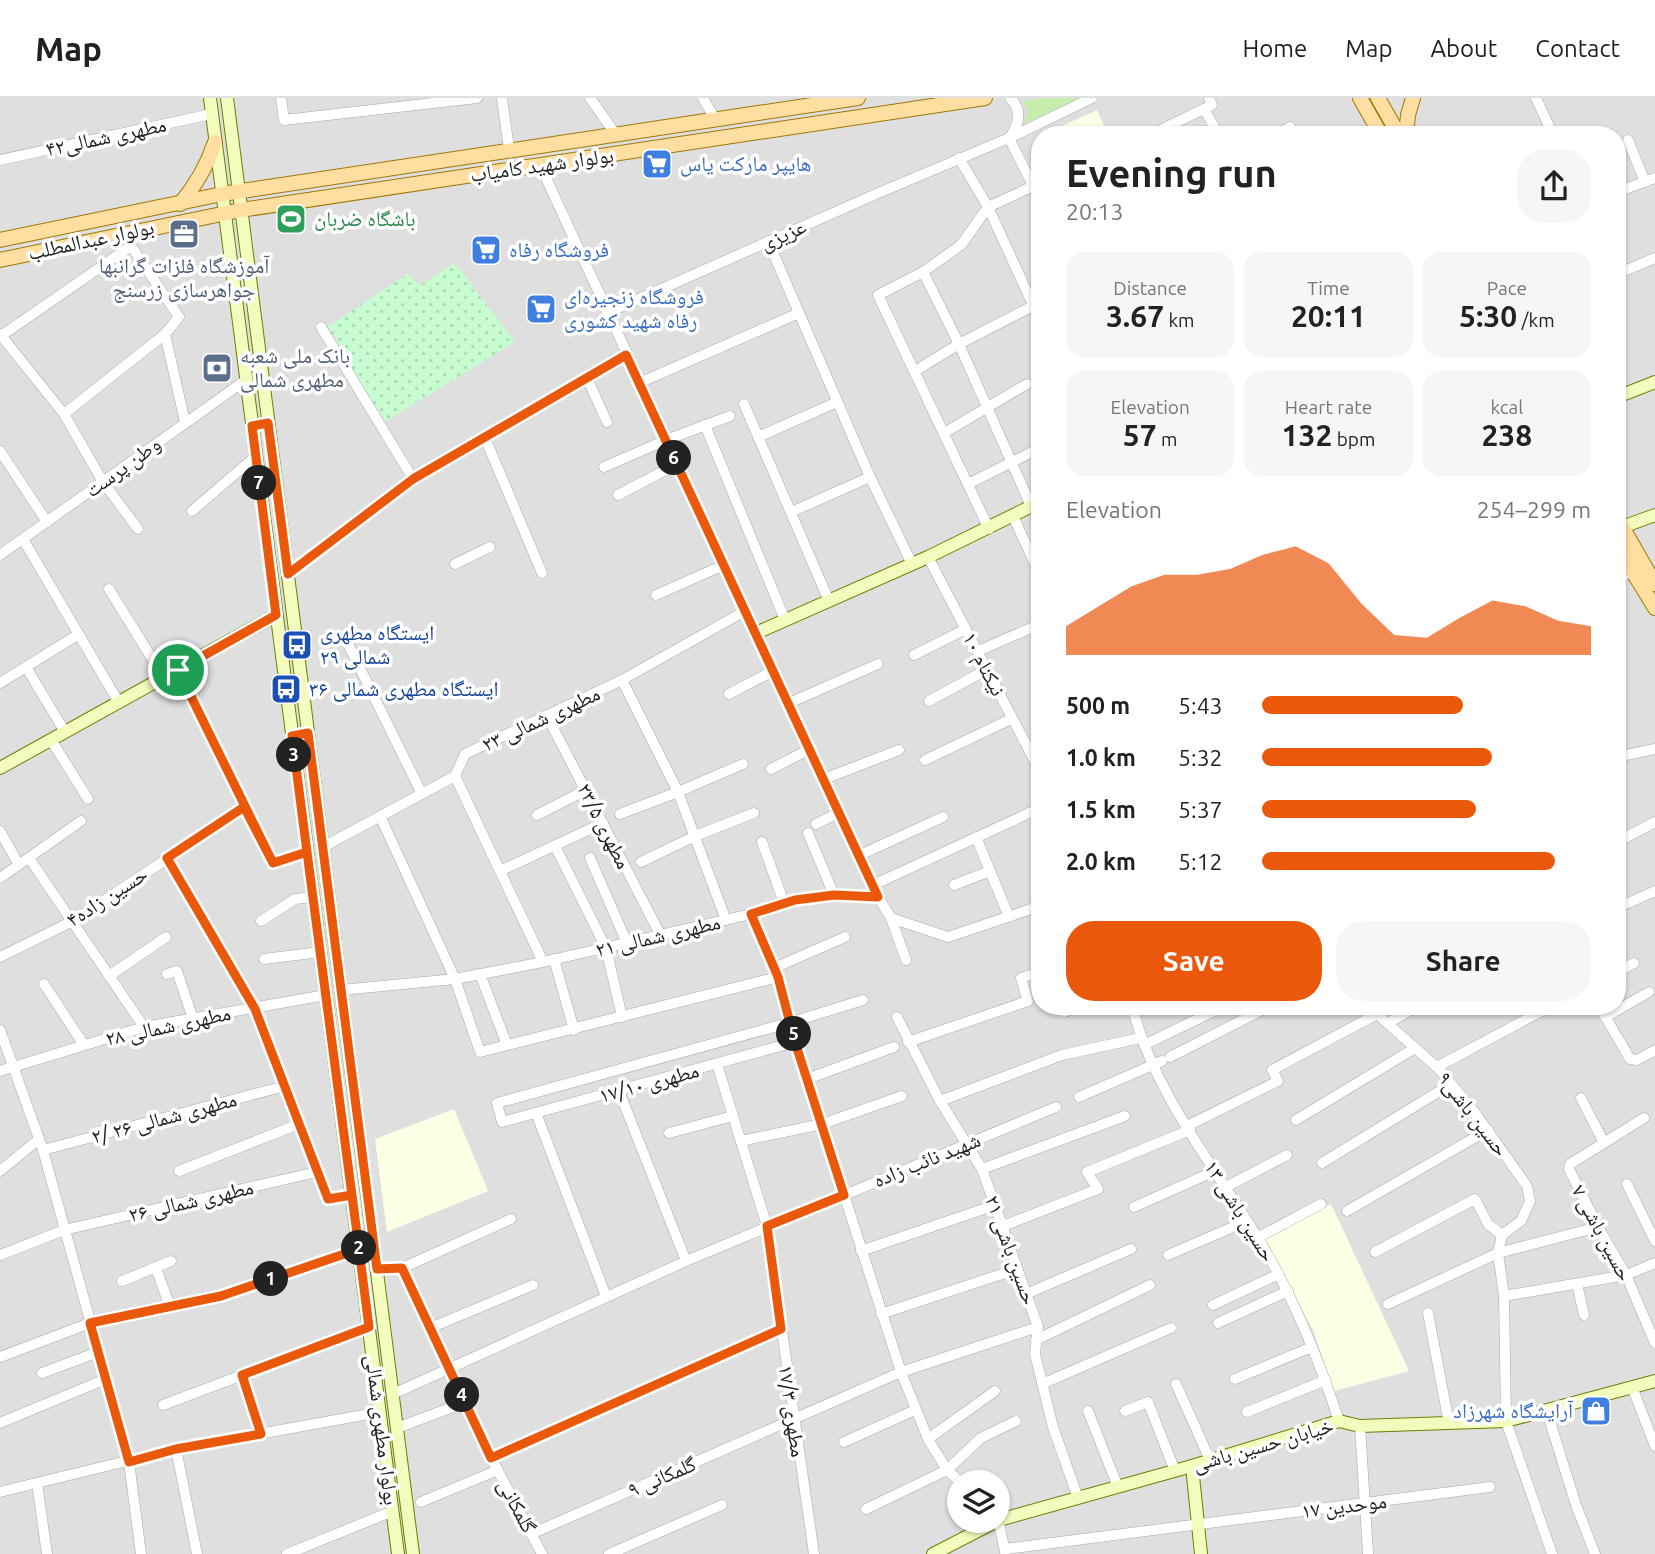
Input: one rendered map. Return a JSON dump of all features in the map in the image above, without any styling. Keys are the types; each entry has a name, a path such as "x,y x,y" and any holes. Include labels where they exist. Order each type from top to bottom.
{"main road":[{"name":"بولوار مطهری شمالی","path":"210,98 398,1550"},
{"name":"بولوار مطهری شمالی","path":"227,98 413,1549"},
{"name":"بولوار شهید کامیاب","path":"222,194 858,98"},
{"name":"بولوار شهید کامیاب","path":"224,214 985,98"},
{"path":"1360,98 1376,126"},
{"path":"1378,98 1394,126"},
{"path":"1407,126 1413,98"},
{"path":"180,204 196,185 215,142"},
{"path":"411,166 414,184"},
{"name":"بولوار عبدالمطلب","path":"0,240 222,194"},
{"name":"بولوار عبدالمطلب","path":"0,260 224,214"},
{"path":"1626,393 1655,382"},
{"path":"252,426 268,423"},
{"path":"756,633 989,529 1031,506"},
{"path":"1626,521 1655,515"},
{"path":"1626,533 1655,584"},
{"path":"1626,562 1655,608"},
{"path":"2,764 51,740 276,615"},
{"path":"292,736 308,733"},
{"name":"خیابان حسین باشی","path":"1010,1517 1175,1471 1339,1421 1360,1426 1506,1421 1655,1381"},
{"path":"1192,1466 1201,1554"},
{"name":"خیابان حسین باشی","path":"933,1554 973,1533"},
{"path":"398,1550 413,1549"}],"street":[{"path":"281,98 284,120 477,98"},
{"path":"502,98 509,149"},
{"path":"590,98 615,133"},
{"path":"704,98 715,119"},
{"path":"1010,98 1017,106 1019,120 1009,138 1031,175"},
{"name":"عزیزی","path":"1034,126 1092,98"},
{"path":"1169,126 1212,105 1209,98"},
{"path":"1536,98 1549,126"},
{"path":"1204,109 1214,126"},
{"name":"مطهری شمالی۴۲","path":"0,160 211,114"},
{"name":"عزیزی","path":"607,313 1031,127"},
{"path":"1626,189 1650,180 1628,140"},
{"path":"959,158 988,207 1031,302"},
{"path":"540,165 878,897 891,918 906,960"},
{"path":"989,529 878,295 923,272 961,245 988,207 1031,186"},
{"path":"768,242 870,477 912,564"},
{"path":"64,414 166,334 179,317 131,246 1,335 64,414 103,482 138,529"},
{"path":"1626,270 1655,257"},
{"path":"923,272 959,344 986,408 1031,497"},
{"path":"915,371 959,344 1031,307"},
{"path":"639,383 799,313"},
{"path":"321,327 413,479"},
{"path":"166,334 185,422"},
{"path":"288,574 413,479 626,355"},
{"path":"587,378 607,422"},
{"name":"وطن پرست","path":"0,555 246,380"},
{"path":"944,433 1027,384"},
{"path":"758,437 837,402"},
{"path":"744,404 829,601"},
{"path":"604,467 730,416"},
{"path":"705,425 785,620"},
{"path":"485,438 542,573"},
{"path":"0,451 47,523"},
{"path":"968,484 1031,452"},
{"path":"192,511 256,456"},
{"path":"618,495 677,464"},
{"path":"791,512 870,477"},
{"path":"1013,516 1031,553"},
{"path":"23,540 118,703"},
{"path":"454,564 489,548"},
{"name":"نیکنام ۱۰","path":"928,557 1031,755"},
{"path":"656,595 724,565"},
{"path":"1626,574 1632,572"},
{"path":"109,589 164,678"},
{"name":"مطهری شمالی ۲۳","path":"323,847 456,776 465,754 622,680 746,611"},
{"path":"978,651 1031,628"},
{"path":"914,655 966,629"},
{"path":"0,682 79,634"},
{"path":"344,636 422,794"},
{"path":"789,703 878,664"},
{"path":"26,667 65,732"},
{"path":"178,670 273,863 307,852"},
{"path":"929,701 986,670"},
{"path":"729,694 774,671"},
{"path":"622,680 678,792 726,920"},
{"name":"مطهری ۲۳/۵","path":"547,716 661,936"},
{"path":"925,760 1011,719"},
{"path":"51,740 88,799"},
{"path":"771,769 810,749"},
{"path":"1626,752 1655,749"},
{"path":"824,779 899,750"},
{"path":"620,814 743,764"},
{"path":"456,776 543,962"},
{"path":"537,815 586,790"},
{"name":"حسین زاده۴","path":"0,957 73,921 244,807"},
{"path":"816,824 840,812"},
{"path":"873,884 1031,812"},
{"path":"641,862 695,836 754,813"},
{"path":"380,817 455,979 480,1052 574,1030 776,973 845,937"},
{"path":"860,855 943,817"},
{"path":"0,878 80,821"},
{"path":"1626,837 1655,822"},
{"path":"500,871 603,823"},
{"path":"0,831 19,865"},
{"path":"808,833 834,895"},
{"path":"976,837 1009,917"},
{"path":"762,842 784,904"},
{"path":"555,846 606,948 622,1017"},
{"path":"29,858 144,1027"},
{"path":"167,858 255,1009 328,1199 352,1195"},
{"path":"590,858 628,943"},
{"path":"954,885 990,870"},
{"path":"1626,904 1655,891"},
{"name":"مطهری شمالی ۲۱","path":"341,990 455,979 661,936 784,904 834,895 878,897"},
{"path":"261,921 295,900 313,897"},
{"path":"891,918 948,937 1031,909"},
{"path":"751,914 776,973 792,1023 795,1042 901,1372 928,1439 947,1469"},
{"path":"109,976 166,937"},
{"path":"264,959 320,952"},
{"path":"554,959 574,1030"},
{"path":"1626,967 1634,963"},
{"path":"167,974 177,971 193,1019"},
{"path":"480,974 508,1045"},
{"path":"908,1042 1028,1001 1021,978 1031,975"},
{"path":"44,984 84,1045"},
{"path":"1626,1005 1649,992"},
{"name":"مطهری شمالی ۲۸","path":"0,1071 144,1027 326,995"},
{"path":"792,1023 863,1000"},
{"name":"حسین باشی ۱۳","path":"1134,1015 1142,1042 1162,1061 1189,1128 1288,1291 1326,1380 1339,1421"},
{"path":"940,1101 1062,1055 1142,1042 1205,1015"},
{"path":"1079,1097 1162,1061 1252,1015"},
{"path":"1003,1226 1098,1189 1087,1172 1189,1128 1375,1015"},
{"name":"حسین باشی۹","path":"1378,1015 1437,1067 1488,1130 1527,1186 1530,1201 1521,1222 1502,1235"},
{"path":"1388,1023 1402,1015"},
{"path":"1437,1067 1534,1015"},
{"path":"1609,1015 1605,1017 1634,1061 1654,1053"},
{"name":"حسین باشی ۲۱","path":"897,1017 940,1101 982,1169 1038,1326 1035,1354 1053,1427 1078,1498"},
{"name":"مطهری ۱۷/۱۰","path":"792,1023 497,1103 502,1122 795,1042"},
{"path":"0,1030 43,1150 129,1462 141,1554"},
{"path":"807,1079 894,1047"},
{"path":"1296,1120 1415,1048"},
{"name":"مطهری ۱۷/۳","path":"717,1064 767,1226 814,1554"},
{"path":"1322,1163 1451,1084"},
{"name":"مطهری شمالی ۲۶ /۲","path":"43,1150 285,1086"},
{"path":"619,1091 686,1261"},
{"path":"741,1141 822,1124 902,1096"},
{"path":"1581,1098 1604,1143"},
{"name":"شهید نائب زاده","path":"393,1394 686,1261 1056,1107"},
{"path":"536,1113 606,1296"},
{"path":"669,1133 733,1116"},
{"path":"982,1169 1125,1116"},
{"name":"حسین باشی ۷","path":"1644,1118 1570,1164 1569,1169 1626,1275 1655,1343"},
{"path":"179,1171 299,1124"},
{"path":"1347,1211 1488,1130"},
{"path":"0,1171 39,1139"},
{"path":"1226,1187 1286,1155"},
{"path":"1134,1207 1215,1171"},
{"name":"مطهری شمالی ۲۶","path":"0,1255 64,1230 317,1172"},
{"path":"1626,1184 1655,1241"},
{"path":"1375,1252 1475,1199 1488,1224 1502,1235 1498,1253 1504,1296 1506,1421 1552,1554"},
{"path":"1257,1238 1321,1204"},
{"path":"861,1251 995,1205"},
{"path":"377,1269 402,1268 512,1219"},
{"path":"1168,1255 1247,1221"},
{"path":"1388,1304 1498,1253 1598,1227"},
{"path":"0,1357 90,1323 221,1296 359,1249"},
{"path":"1026,1294 1131,1249"},
{"path":"122,1281 171,1261"},
{"path":"1504,1296 1626,1275 1655,1263"},
{"path":"156,1268 170,1307"},
{"name":"گلمکانی","path":"402,1268 452,1369 491,1458 542,1554"},
{"path":"881,1314 1017,1269"},
{"path":"1213,1305 1279,1274"},
{"path":"1577,1284 1584,1315"},
{"path":"430,1328 533,1285"},
{"path":"1036,1340 1150,1285"},
{"path":"1218,1323 1288,1291"},
{"path":"1428,1313 1449,1423"},
{"name":"گلمکانی ۹","path":"531,1534 901,1372 1038,1326"},
{"path":"163,1405 369,1327"},
{"path":"1042,1384 1171,1328"},
{"path":"491,1458 781,1329"},
{"path":"1235,1379 1312,1347"},
{"path":"42,1373 99,1352"},
{"path":"242,1375 261,1434"},
{"path":"0,1423 106,1379"},
{"path":"1247,1412 1326,1380"},
{"path":"1176,1384 1210,1460"},
{"path":"1632,1387 1655,1446"},
{"path":"928,1439 996,1391"},
{"path":"397,1428 466,1402"},
{"path":"1125,1411 1148,1402 1175,1471"},
{"path":"844,1443 915,1410"},
{"path":"1088,1411 1118,1487"},
{"path":"0,1492 176,1449 380,1412"},
{"path":"1547,1412 1576,1505 1595,1554"},
{"path":"866,1509 947,1469 981,1438 1016,1421"},
{"path":"1360,1426 1368,1554"},
{"path":"176,1449 197,1554"},
{"path":"421,1502 498,1470"},
{"path":"37,1483 47,1554"},
{"name":"موحدین ۱۷","path":"1005,1551 1490,1487"},
{"path":"609,1554 722,1505"},
{"path":"287,1554 393,1511"},
{"path":"1001,1533 1005,1551"}],"shaded area":[{"path":"0,98 1655,98 1655,1554 0,1554"},
{"path":"1097,110 1104,126 1062,126"},
{"path":"454,1109 488,1191 387,1232 375,1139"},
{"path":"1331,1204 1409,1371 1334,1391 1313,1330 1263,1239"}],"green space":[{"path":"1080,98 1023,124 1028,112 1023,101"},
{"path":"455,263 515,342 383,423 328,327 407,274 420,285"}],"place":[{"name":"هایپر مارکت یاس","path":"657,164"},
{"name":"باشگاه ضربان","path":"291,219"},
{"name":"آموزشگاه فلزات گرانبها جواهرسازی زرسنج","path":"184,234"},
{"name":"فروشگاه رفاه","path":"486,250"},
{"name":"فروشگاه زنجیره‌ای رفاه شهید کشوری","path":"541,309"},
{"name":"بانک ملی شعبه مطهری شمالی","path":"217,368"},
{"name":"ایستگاه مطهری شمالی ۲۹","path":"297,645"},
{"name":"ایستگاه مطهری شمالی ۳۶","path":"286,689"},
{"name":"آرایشگاه شهرزاد","path":"1596,1411"}],"route":[{"path":"178,670 273,863 307,852 359,1249 221,1296 90,1323 129,1462 176,1449 261,1434 242,1375 369,1327 359,1249 352,1195 328,1199 255,1009 167,858 244,807 273,863 307,852 292,736 308,733 377,1269 402,1268 452,1369 491,1458 781,1329 767,1226 844,1195 795,1042 778,977 751,914 795,900 834,895 878,897 626,355 413,479 288,574 268,423 252,426 276,615 178,670"}]}
